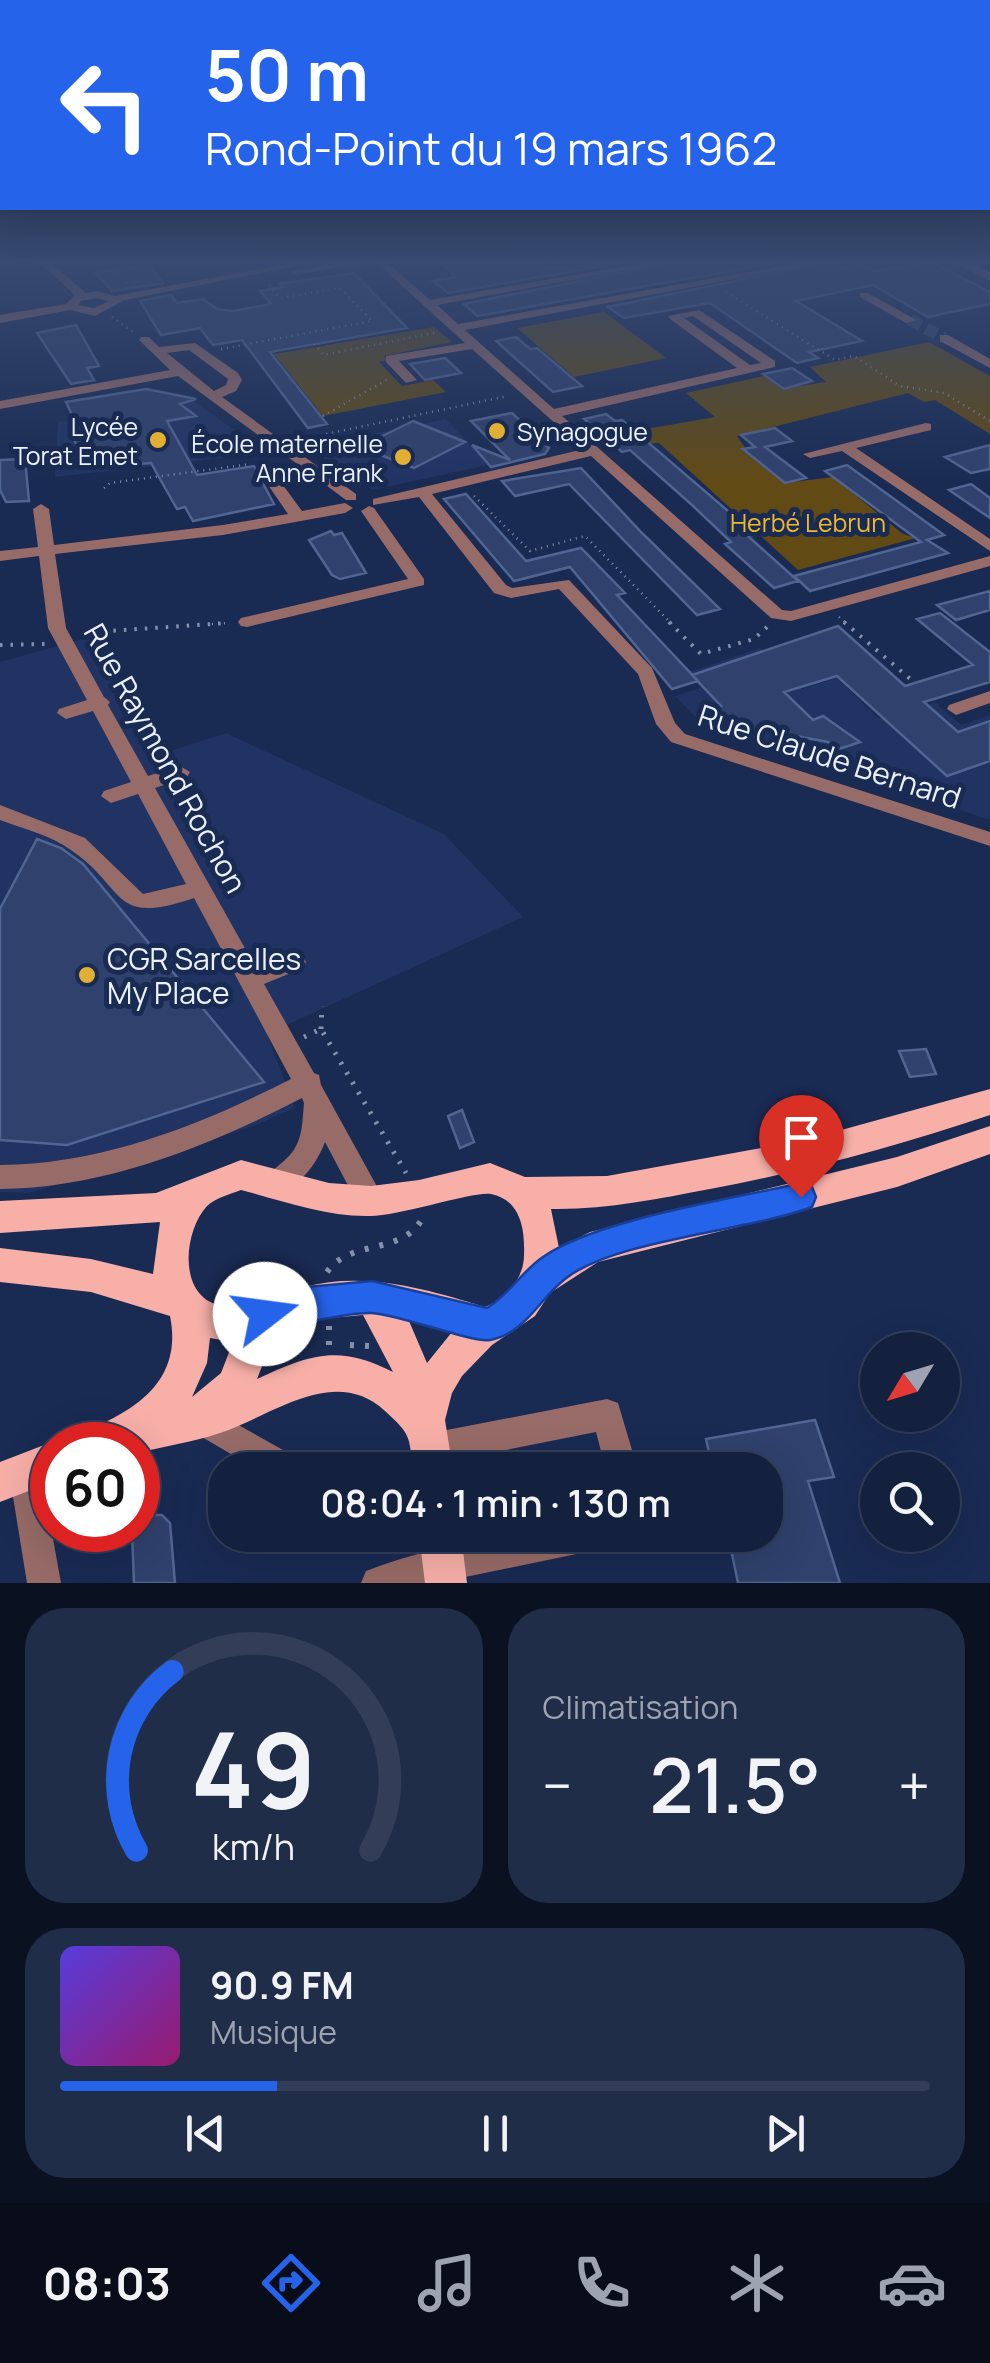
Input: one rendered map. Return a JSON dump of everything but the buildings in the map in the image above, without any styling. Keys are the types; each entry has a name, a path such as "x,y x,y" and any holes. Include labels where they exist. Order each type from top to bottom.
{"main road":[{"path":"0,1217 136,1211 196,1194 241,1175 328,1198 371,1201 420,1195 478,1178 500,1181 523,1192 562,1196 617,1191 796,1158 990,1102"},
{"path":"430,1447 433,1391 452,1355 522,1304 537,1282 590,1248 878,1177 990,1140"},
{"path":"523,1192 542,1233 537,1282"},
{"path":"190,1410 193,1350 183,1305 170,1279 176,1221 196,1194"},
{"path":"0,1265 88,1274 154,1290 226,1326 328,1300 372,1297 435,1308 478,1325 492,1324"},
{"path":"372,1297 400,1338 430,1447"},
{"path":"190,1410 232,1389 265,1314"},
{"path":"159,1422 314,1376 349,1372 380,1381 430,1447"}],"street":[{"path":"467,337 767,616 830,615 990,561"},
{"path":"703,337 747,369"},
{"path":"551,414 771,364 732,337"},
{"path":"944,338 990,364"},
{"path":"149,346 184,344 236,380 231,388 214,396"},
{"path":"407,376 390,359 476,345"},
{"path":"149,346 281,444 348,502"},
{"path":"0,405 180,372"},
{"path":"810,454 926,426"},
{"path":"844,446 990,546"},
{"path":"373,506 422,490 591,452"},
{"path":"264,469 296,514"},
{"name":"Rue Claude Bernard","path":"422,490 500,589 512,592 563,583 646,672 655,686 663,722 678,738 990,839"},
{"path":"0,556 222,530 367,496 418,582 247,622"},
{"name":"Rue Raymond Rochon","path":"41,508 57,628 101,702 371,1201"},
{"path":"956,709 990,697"},
{"path":"66,713 101,702"},
{"path":"111,796 180,772"},
{"path":"0,812 84,848 125,896 141,904 158,903 201,887"},
{"path":"251,980 295,962"},
{"path":"0,1176 43,1179 218,1128 313,1090 314,1142 301,1164 276,1182"},
{"path":"190,1410 259,1452"},
{"path":"430,1447 607,1414 617,1452"},
{"path":"26,1472 44,1583"},
{"path":"378,1583 443,1561 495,1552"}],"path":[{"path":"137,337 149,346"},
{"path":"201,353 295,337"},
{"path":"314,344 324,355 414,337"},
{"path":"798,337 835,360 854,356 900,386 944,393 990,421"},
{"path":"323,416 407,376"},
{"path":"281,444 528,392"},
{"path":"104,488 110,483 241,464 264,469"},
{"path":"461,482 530,550 586,536 701,654 754,639 767,616"},
{"path":"830,615 850,616"},
{"path":"830,615 915,682"},
{"path":"0,645 67,645 94,632 247,622"},
{"path":"322,1006 321,1029 420,1195 418,1228 331,1262 326,1284 328,1300"},
{"path":"286,1045 321,1029"}],"shaded area":[{"path":"190,398 266,453 55,477 58,422"},
{"name":"École maternelle Anne Frank","path":"446,419 489,465 372,490 319,454 339,449 334,442"},
{"path":"100,634 167,752 226,733 444,834 523,917 267,1034 295,1108 251,1127 29,1193 0,1192 0,662"},
{"path":"760,648 802,689 837,678 878,718 935,702 961,725 990,715 990,820 702,724 675,696 701,688 687,673"}],"green space":[{"path":"375,337 446,337 452,342 384,356 387,360 379,362 402,386 433,380 446,392 323,416 274,354"},
{"path":"527,337 638,337 666,358 574,377"},
{"name":"Herbé Lebrun","path":"929,342 990,376 990,434 935,400 924,402 908,393 737,436 750,455 785,483 833,477 903,534 916,538 798,570 659,443 642,444 629,432 715,417 686,393 764,376 786,388 826,382 810,367"}],"place":[{"name":"Synagogue","path":"497,431"},
{"name":"Lycée Torat Emet","path":"158,440"},
{"name":"École maternelle Anne Frank","path":"403,457"},
{"name":"CGR Sarcelles My Place","path":"87,975"}],"route":[{"path":"265,1314 307,1303 372,1297 435,1308 478,1325 492,1324 512,1314 552,1268 590,1248 641,1232 801,1197"}]}
